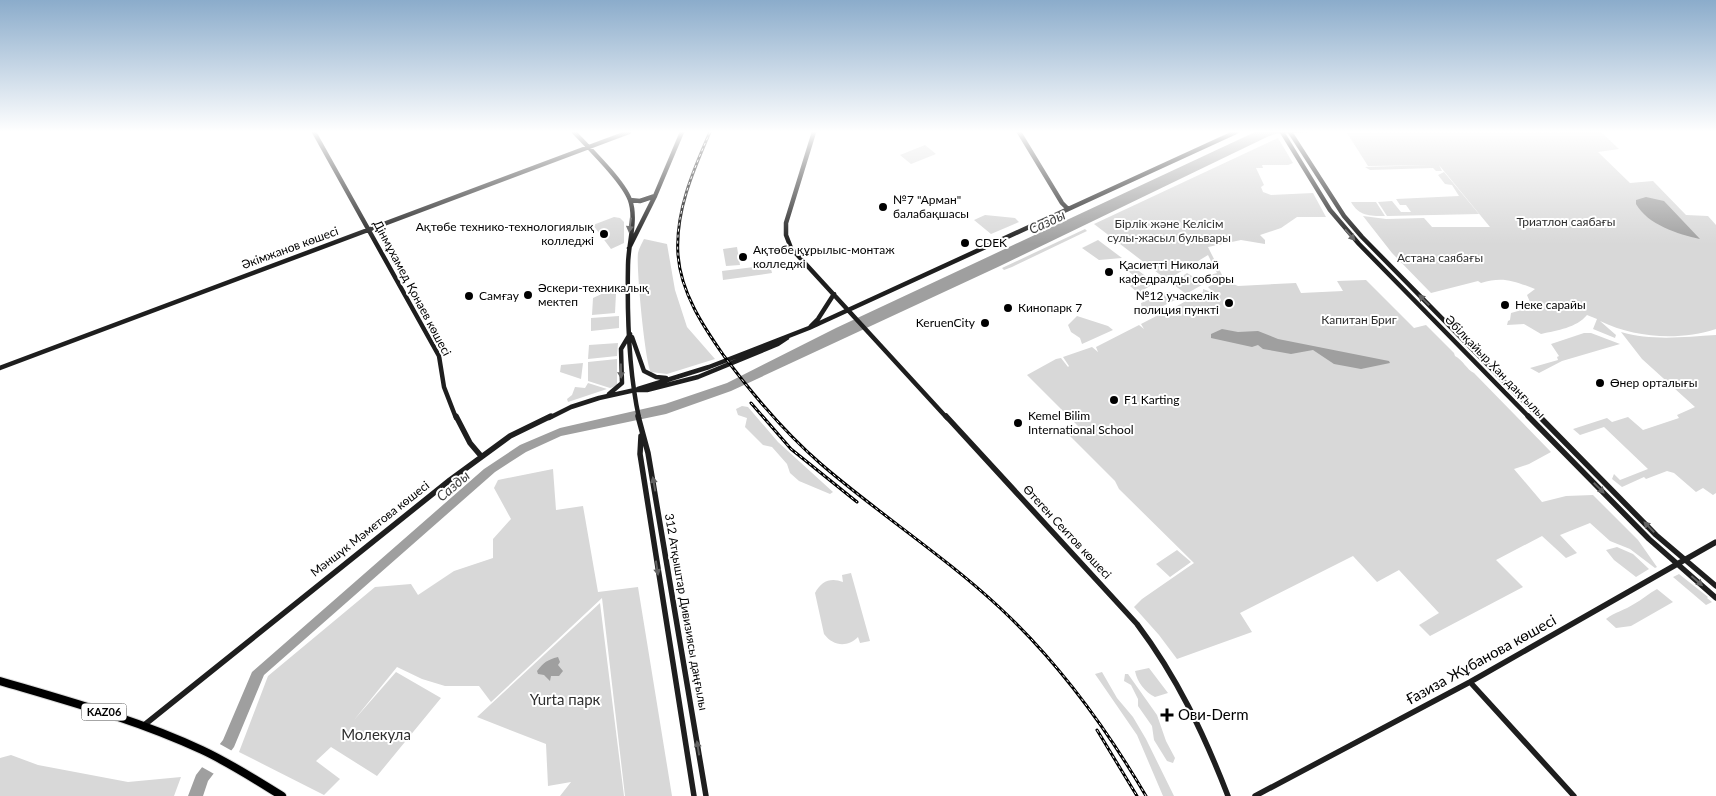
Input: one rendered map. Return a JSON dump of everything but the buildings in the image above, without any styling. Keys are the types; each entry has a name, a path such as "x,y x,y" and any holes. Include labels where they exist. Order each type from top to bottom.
{"highway":[{"name":"KАZ06","path":"0,681 108,713 143,726 204,751 282,796"}],"main road":[{"name":"Дінмұхамед Қонаев көшесі","path":"335,169 439,356 444,386 467,438 481,456"},
{"name":"Әкімжанов көшесі","path":"0,368 532,169"},
{"path":"605,169 630,200 640,201 655,196"},
{"path":"629,246 655,196 666,169"},
{"name":"Өтеген Сеитов көшесі","path":"802,169 786,219 786,229 792,248 1137,624 1158,650 1186,696 1205,735 1228,796"},
{"path":"1041,169 1062,204 1068,209"},
{"name":"Мәншүк Мәметова көшесі","path":"143,726 481,456 529,426 558,412 599,398 635,390 674,378 786,338 849,311 1155,169"},
{"name":"Әбілқайыр Хан даңғылы","path":"1306,169 1330,210 1359,244 1649,540 1716,598"},
{"path":"1313,169 1316,172"},
{"name":"Әбілқайыр Хан даңғылы","path":"1314,169 1344,216 1375,251 1656,535 1716,586"},
{"name":"312 Атқыштар Дивизиясы даңғылы","path":"630,200 630,334 635,390 642,433 648,454 706,796"},
{"path":"1330,210 1344,216"},
{"path":"809,328 818,319 834,294"},
{"path":"630,334 645,374 652,377 674,378"},
{"path":"599,398 620,386 621,349 630,334"},
{"name":"Мәншүк Мәметова көшесі","path":"635,390 647,390 698,377 778,344 786,338"},
{"path":"1540,428 1550,427"},
{"name":"312 Атқыштар Дивизиясы даңғылы","path":"642,433 640,454 694,796"},
{"path":"1564,454 1574,451"},
{"path":"653,539 662,537"},
{"name":"Ғазиза Жұбанова көшесі","path":"1255,796 1470,682 1716,542"},
{"path":"1470,682 1574,796"},
{"path":"691,778 702,775"}],"green space":[{"name":"Бірлік және Келісім сулы-жасыл бульвары","path":"1211,169 1257,169 1264,185 1261,187 1263,192 1271,195 1313,193 1326,217 1297,217 1281,228 1260,235 1265,240 1265,244 1241,240 1208,247 1225,281 1207,282 1186,294 1169,281 1175,281 1187,273 1197,279 1217,273 1208,255 1167,280 1094,224"},
{"name":"Триатлон саябағы","path":"1442,169 1616,169 1630,183 1653,181 1686,215 1708,216 1716,225 1716,329 1687,335 1657,336 1628,331 1600,321 1616,335 1615,338 1593,329 1597,319 1587,315 1572,326 1541,334 1524,324 1507,325 1511,313 1532,307 1527,295 1535,289 1514,282 1496,280 1481,283 1478,281 1431,293 1392,253 1363,216 1386,219 1424,218 1432,227 1490,227"},
{"path":"1444,172 1479,214 1387,216 1378,202 1392,201 1401,212 1411,212 1406,205 1400,205 1396,199 1459,196 1452,185 1445,184 1438,175"},
{"path":"1351,202 1376,202 1385,216 1361,213"},
{"path":"985,215 1015,218 1019,222 991,234 974,220"},
{"name":"Ақтөбе технико-технологиялық колледжі","path":"614,217 620,218 624,222 624,243 611,249 593,225"},
{"path":"1085,229 1087,231 1012,267 1004,270 1002,268"},
{"path":"644,239 667,244 675,290 687,327 715,359 667,374 651,372 644,334 638,275 638,253"},
{"path":"1098,240 1122,258 1099,260 1082,248"},
{"path":"737,247 740,265 726,266 723,249"},
{"path":"1126,261 1148,278 1157,282 1138,293 1130,286 1135,283 1139,286 1143,283 1123,267 1126,265 1123,263"},
{"path":"770,265 772,273 723,280 722,271"},
{"name":"Капитан Бриг","path":"1366,280 1414,328 1426,325 1551,452 1529,464 1514,469 1542,502 1566,496 1593,495 1638,540 1657,567 1655,568 1630,549 1610,541 1590,523 1560,535 1577,553 1566,558 1542,536 1496,560 1523,587 1430,636 1419,625 1439,613 1399,570 1377,582 1353,556 1240,613 1252,632 1177,659 1134,607 1142,599 1194,563 1119,489 1115,481 1068,434 1079,427 1027,375 1061,358 1068,367 1063,357 1092,347 1098,352 1096,347 1139,325 1144,329 1141,324 1168,310 1173,314 1170,310 1193,297 1200,300 1196,296 1203,292 1203,289 1214,293 1208,287 1218,283 1238,286 1296,283 1301,293 1343,291 1337,281"},
{"path":"608,291 616,293 615,313 592,315 593,298"},
{"path":"1167,292 1174,293 1179,298 1147,314 1142,311 1141,303"},
{"path":"619,316 619,328 591,331 591,318"},
{"path":"1077,316 1108,326 1113,330 1082,344 1080,338 1071,332 1068,325"},
{"path":"1621,332 1644,337 1716,335 1716,493 1713,495 1703,488 1696,492 1674,473 1667,471 1646,479 1644,477 1622,487 1612,479 1614,474 1620,480 1648,469 1604,427 1580,435 1573,429 1607,418 1612,422 1628,417 1643,430 1679,418 1677,415 1695,407 1642,359"},
{"path":"1584,333 1591,333 1620,344 1562,361 1539,373 1530,368 1558,360 1557,357 1559,356 1551,344"},
{"path":"618,343 617,356 588,359 589,345"},
{"path":"617,359 617,386 610,388 588,381 588,362"},
{"path":"583,363 581,379 560,372 561,365"},
{"path":"588,383 607,389 568,402 567,399 572,395 575,387 585,388"},
{"path":"742,406 748,407 778,442 833,492 830,494 799,481 790,473 787,464 772,447 763,445 745,427 747,418 738,415 736,409"},
{"name":"Молекула","path":"553,469 556,510 583,506 598,592 638,587 672,796 625,796 602,598 491,702 479,686 445,686 422,679 397,667 354,720 396,672 441,698 377,776 331,747 316,761 340,779 324,795 239,752 268,676 375,587 411,584 418,595 454,571 493,558 493,539 511,519 494,488 498,480"},
{"path":"1617,547 1633,554 1649,569 1636,577 1614,560 1606,550"},
{"path":"1177,550 1191,562 1170,577 1156,564"},
{"path":"851,573 870,641 860,643 858,637 849,643 840,644 832,641 824,634 815,593 823,583 830,580 843,582 842,575"},
{"path":"1679,574 1712,602 1706,605 1673,577"},
{"path":"1657,589 1673,602 1631,626 1616,628 1606,619 1627,608"},
{"name":"Yurta парк","path":"600,603 624,796 560,796 571,782 548,786 546,744 477,717"},
{"path":"1149,668 1168,693 1155,697 1142,686 1135,671"},
{"path":"1102,672 1117,698 1133,717 1146,739 1174,796 1163,796 1137,735 1095,674"},
{"path":"1125,674 1128,674 1157,715 1166,741 1175,758 1173,763 1167,761 1154,740 1152,726 1138,706 1138,699 1131,685 1124,681"},
{"path":"11,755 38,765 128,782 181,777 174,796 0,796 0,758"}],"shaded area":[{"path":"1176,169 1200,169 1000,266 731,391 666,414 561,436 526,452 495,472 264,675 234,747 208,781 203,796 188,796 196,775 223,740 252,672 484,469 520,445 560,428 665,404 727,383 836,328"},
{"path":"1646,197 1664,201 1700,239 1664,228 1648,218 1636,204 1636,200"},
{"path":"1222,329 1238,332 1258,331 1278,339 1389,361 1390,363 1361,369 1334,364 1313,350 1291,354 1263,349 1258,345 1252,347 1211,338 1211,334"},
{"path":"558,657 560,662 558,665 563,671 559,676 551,676 550,681 544,675 538,674 537,671 544,663"}],"pier":[{"path":"218,743 234,752 216,775 200,766"}],"railway":[{"path":"694,169 686,192 679,223 678,255 680,269 688,296 694,308 724,356 758,399 807,452 978,588 1021,628 1061,673 1097,720 1146,796"},
{"path":"751,403 791,449 857,502"},
{"path":"1097,730 1137,796"}],"place":[{"name":"№7 \"Арман\" балабақшасы","path":"883,207"},
{"name":"Ақтөбе технико-технологиялық колледжі","path":"604,234"},
{"name":"CDEK","path":"965,243"},
{"name":"Ақтөбе құрылыс-монтаж колледжі","path":"743,257"},
{"name":"Қасиетті Николай кафедралды соборы","path":"1109,272"},
{"name":"Әскери-техникалық мектеп","path":"528,295"},
{"name":"Самғау","path":"469,296"},
{"name":"№12 учаскелік полиция пункті","path":"1229,303"},
{"name":"Неке сарайы","path":"1505,305"},
{"name":"Кинопарк 7","path":"1008,308"},
{"name":"KeruenCity","path":"985,323"},
{"name":"Өнер орталығы","path":"1600,383"},
{"name":"F1 Karting","path":"1114,400"},
{"name":"Kemel Bilim International School","path":"1018,423"},
{"name":"Ови-Derm","path":"1167,715"}],"water label":[{"name":"Сазды","path":"1047,222"},
{"name":"Сазды","path":"453,486"}],"park label":[{"name":"Астана саябағы","path":"1440,258"}]}
